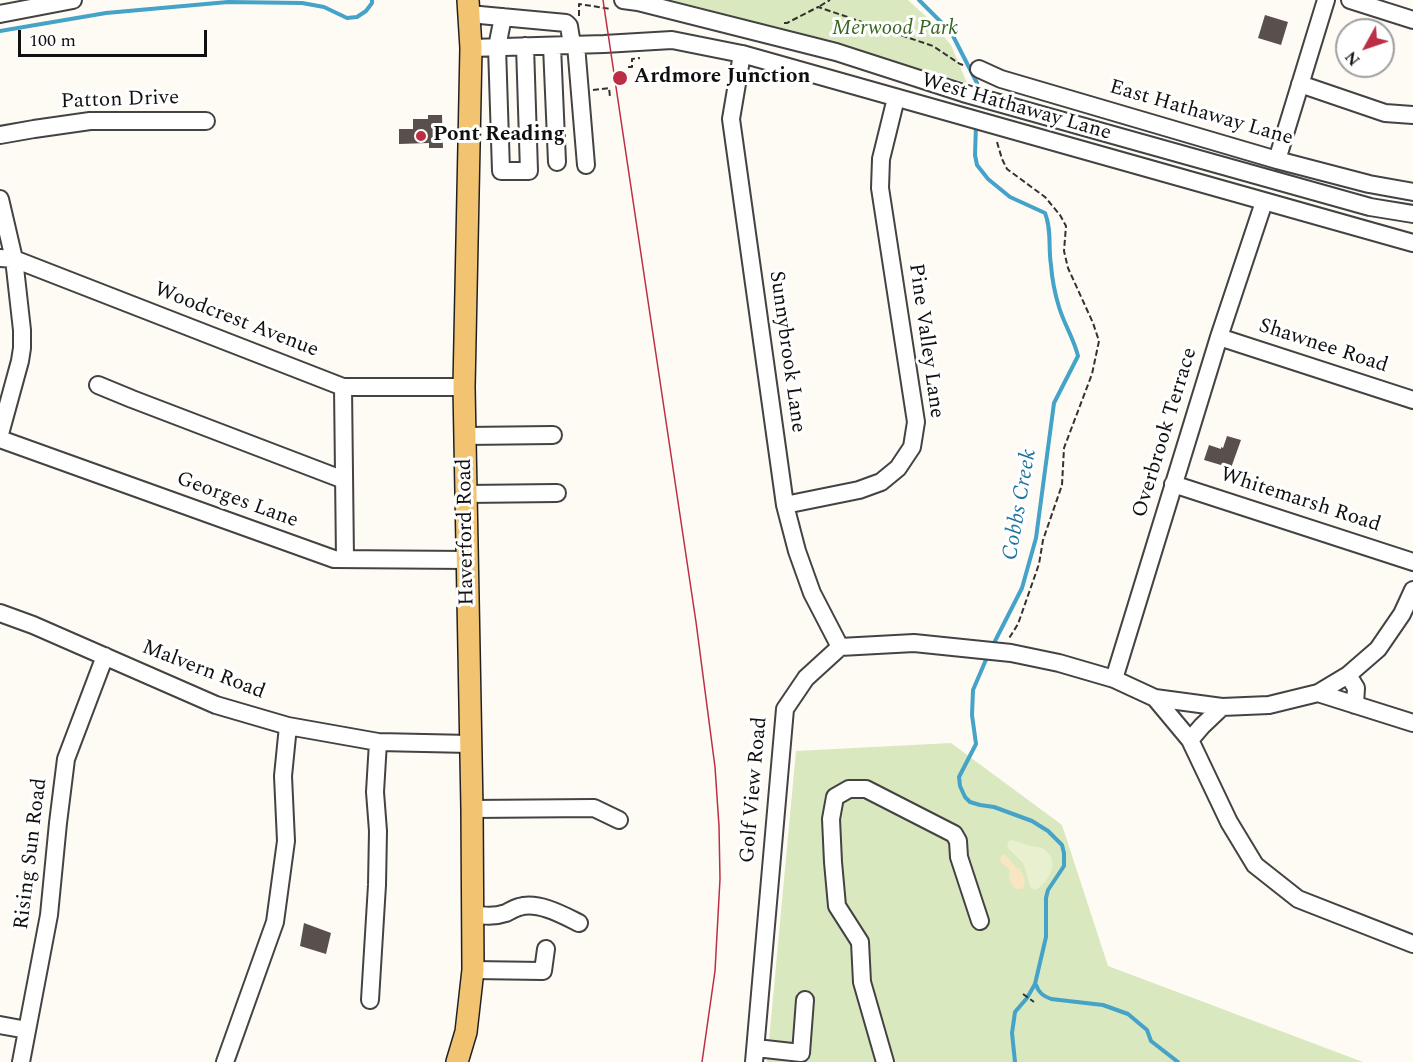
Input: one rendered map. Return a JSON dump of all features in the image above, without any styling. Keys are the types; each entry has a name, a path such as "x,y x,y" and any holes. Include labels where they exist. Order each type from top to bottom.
{"main road":[{"name":"Haverford Road","path":"457,1062 466,1032 473,970 464,387 471,48 469,7"}],"street":[{"path":"0,14 73,0"},
{"path":"623,0 836,52 963,93 1370,207 1413,214"},
{"path":"1277,160 1326,0"},
{"path":"1350,0 1413,20"},
{"path":"469,7 502,17 566,23 569,26 574,45 586,165"},
{"path":"502,17 497,47 501,171 529,171 525,46"},
{"name":"West Hathaway Lane","path":"471,48 672,40 742,54 1413,243"},
{"path":"552,46 557,162"},
{"name":"Sunnybrook Lane","path":"742,54 731,119 785,505 796,551 812,593 840,647"},
{"name":"East Hathaway Lane","path":"978,69 1001,80 1277,160 1369,184 1413,192"},
{"path":"1300,84 1385,113 1413,115"},
{"name":"Pine Valley Lane","path":"785,505 858,490 881,482 898,468 912,447 916,422 880,188 881,159 896,98"},
{"name":"Patton Drive","path":"0,135 90,121 206,122"},
{"path":"0,199 7,259 22,330 20,361 0,434"},
{"name":"Overbrook Terrace","path":"1114,679 1219,337 1264,202"},
{"name":"Woodcrest Avenue","path":"7,259 343,387 464,387"},
{"name":"Shawnee Road","path":"1219,337 1413,400"},
{"path":"98,385 344,480"},
{"path":"343,387 345,559"},
{"path":"465,436 553,435"},
{"name":"Georges Lane","path":"0,439 334,559 468,560"},
{"name":"Whitemarsh Road","path":"1173,484 1413,562"},
{"path":"466,494 557,494"},
{"path":"840,647 914,643 991,651 1059,663 1114,679 1155,698 1222,707 1269,705 1318,693 1348,675 1378,649 1402,614 1413,590"},
{"name":"Malvern Road","path":"0,613 33,625 216,705 288,726 378,742 470,744"},
{"name":"Golf View Road","path":"755,1055 785,709 806,678 840,647"},
{"name":"Rising Sun Road","path":"21,1062 49,915 66,759 105,656"},
{"path":"1348,675 1356,688 1355,705"},
{"path":"1318,693 1413,723"},
{"path":"1155,698 1190,740 1229,822 1255,865 1298,899 1413,944"},
{"path":"1190,740 1222,707"},
{"path":"226,1062 275,922 286,841 283,776 288,726"},
{"path":"370,1000 377,885 378,831 375,792 378,742"},
{"path":"885,1062 862,982 860,942 837,906 831,819 835,797 849,789 866,789 954,834 958,841 959,857 980,921"},
{"path":"472,809 594,808 619,820"},
{"path":"472,914 488,917 506,913 520,906 532,906 552,910 579,923"},
{"path":"473,970 543,971 546,949"},
{"path":"755,1055 795,1057 806,1000"},
{"path":"0,1025 27,1030"}],"path":[{"path":"775,20 787,23 830,0"},
{"path":"818,7 933,46 960,64"},
{"path":"628,67 632,66 632,59 647,56"},
{"path":"593,90 609,88 610,97"},
{"path":"983,121 1007,169 1045,197 1066,226 1064,251 1068,268 1100,341 1092,374 1064,448 1062,486 1018,624 991,651"},
{"path":"1023,994 1034,1002"}],"green space":[{"name":"Merwood Park","path":"671,0 908,0 930,20 951,45 967,83 810,36"},
{"path":"951,743 1062,825 1108,966 1363,1062 767,1062 796,751"},
{"path":"1012,840 1043,848 1051,858 1050,873 1045,882 1035,890 1031,888 1022,862 1007,846"}],"sand":[{"path":"1002,855 1005,855 1021,871 1025,881 1022,889 1016,889 1012,884 1009,869 1000,860"}],"building":[{"path":"1265,15 1288,22 1281,45 1258,38"},
{"name":"Pont Reading","path":"428,115 442,115 443,148 429,148 429,143 399,144 399,129 413,129 413,119 428,119"},
{"path":"1227,436 1241,440 1231,468 1204,460 1209,445 1223,448"},
{"path":"304,923 331,933 326,954 300,946"}],"waterway":[{"path":"0,31 106,13 228,2 302,3 324,7 347,18 357,17 366,11 372,0"},
{"name":"Cobbs Creek","path":"919,0 951,32 977,83 977,91"},
{"name":"Cobbs Creek","path":"976,125 977,165 988,179 1010,197 1045,213 1055,292 1078,356 1054,403 1036,538 1022,588 993,645"},
{"name":"Cobbs Creek","path":"988,655 973,690 972,715 976,744 959,777 960,786 970,802 994,807 1032,821 1048,831 1062,845 1064,853 1064,866 1048,890 1046,898 1046,937 1035,984 1015,1012 1012,1033 1015,1062"},
{"path":"1036,985 1042,994 1051,999 1103,1005 1128,1014 1147,1030 1151,1041 1178,1062"}],"tram line":[{"path":"603,0 696,622 715,767 720,879 715,971 702,1062"}],"place":[{"name":"Ardmore Junction","path":"620,78"},
{"name":"Pont Reading","path":"421,136"}]}
